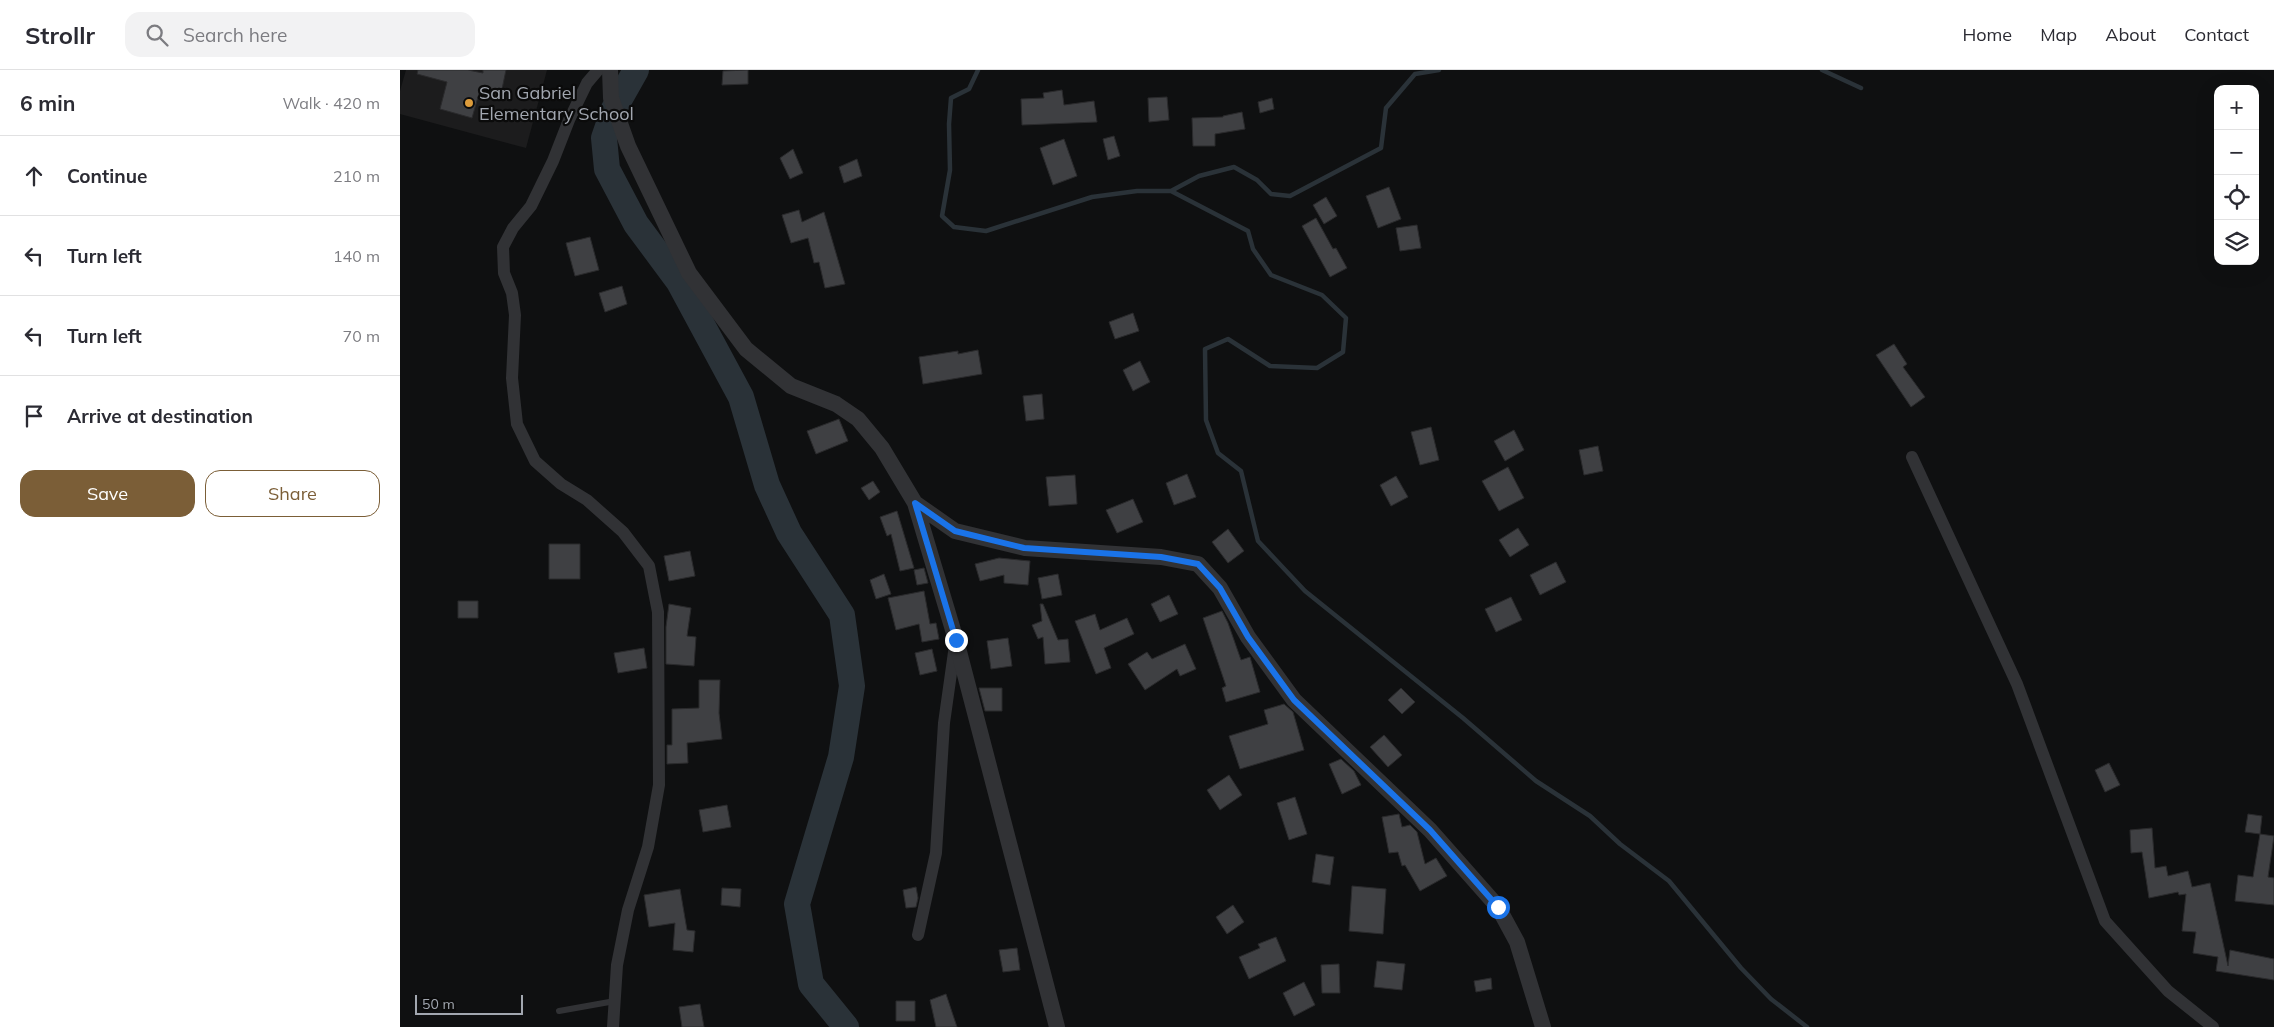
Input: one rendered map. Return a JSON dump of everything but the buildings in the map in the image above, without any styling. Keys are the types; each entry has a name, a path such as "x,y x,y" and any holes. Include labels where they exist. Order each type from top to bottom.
{"street":[{"path":"598,70 587,83 569,120 553,161 530,206 513,228 503,247 504,273 512,293 515,316 512,378 517,424 535,461 561,484 587,500 623,532 649,566 658,612 659,785 648,847 628,910 617,965 613,1027"},
{"path":"610,70 611,98 628,146 689,273 746,349 791,386 836,404 858,419 882,448 915,503 956,640 1057,1027"},
{"path":"1912,457 2017,684 2105,921 2168,991 2213,1027"},
{"path":"915,503 955,531 1024,548 1161,557 1198,564 1220,588 1248,637 1294,700 1430,830 1498,907 1517,942 1543,1027"},
{"path":"918,935 936,853 944,723 956,640"}],"lane":[{"path":"559,1011 615,1001"}],"shaded area":[{"name":"San Gabriel Elementary School","path":"406,70 547,70 526,148 400,114 400,91"}],"waterway":[{"path":"636,70 614,109 604,138 607,169 636,224 679,282 741,397 767,485 789,533 842,615 852,686 841,757 797,904 811,984 846,1027"},
{"path":"978,70 969,89 951,98 949,124 950,170 942,216 954,227 986,231 1092,197 1137,191 1171,191 1199,176 1234,167 1257,180 1271,194 1290,196 1381,148 1386,108 1415,74 1439,70"},
{"path":"1822,70 1861,88"},
{"path":"1171,191 1248,231 1253,249 1271,275 1322,295 1346,318 1343,352 1317,368 1270,366 1228,339 1205,349 1206,420 1218,453 1241,471 1258,541 1305,591 1463,718 1536,781 1590,816 1620,844 1669,881 1741,968 1771,999 1807,1027"}],"place":[{"name":"San Gabriel Elementary School","path":"469,103"}],"route":[{"path":"956,640 915,503 955,531 1024,548 1161,557 1198,564 1220,588 1248,637 1294,700 1430,830 1498,907"}]}
